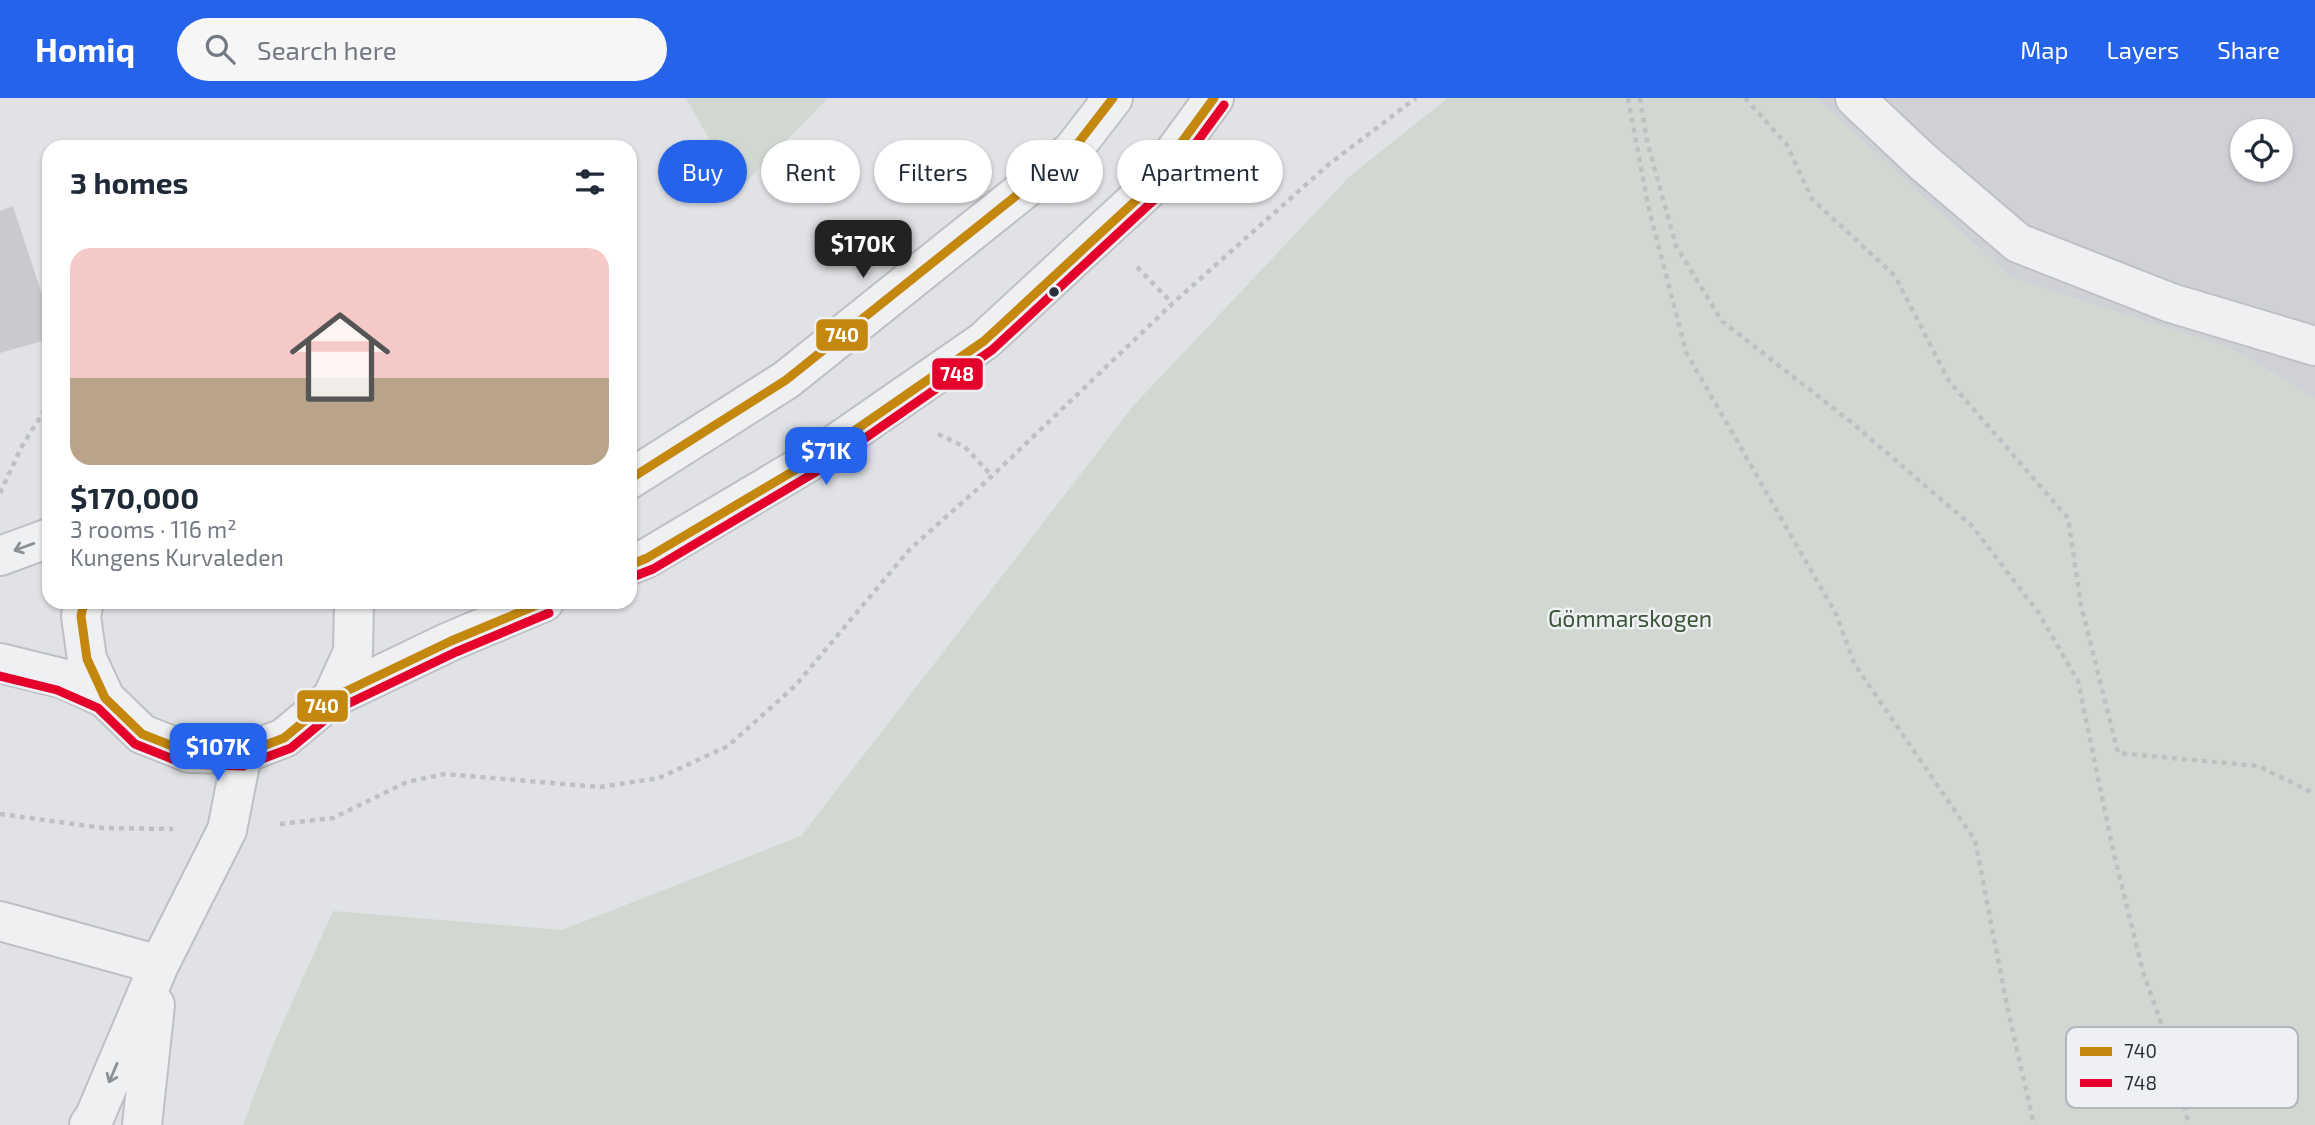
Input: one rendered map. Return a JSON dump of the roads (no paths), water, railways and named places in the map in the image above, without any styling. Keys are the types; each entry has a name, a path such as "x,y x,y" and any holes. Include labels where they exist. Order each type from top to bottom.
{"street":[{"path":"637,476 786,380 1072,151 1113,98"},
{"path":"637,562 812,460 984,341 1146,191 1214,98"},
{"path":"1855,98 1923,162 2018,243 2171,303 2315,346"},
{"path":"0,556 42,541"},
{"path":"82,609 87,659 105,698"},
{"path":"332,698 353,652 354,609"},
{"path":"0,663 61,678 105,698 142,734 190,754 242,754 284,738 332,698 451,641 527,609"},
{"path":"89,1125 159,965 227,830 242,754"},
{"path":"0,921 159,965"},
{"path":"142,1125 159,965"}],"park label":[{"name":"Gömmarskogen","path":"1630,619"}]}
